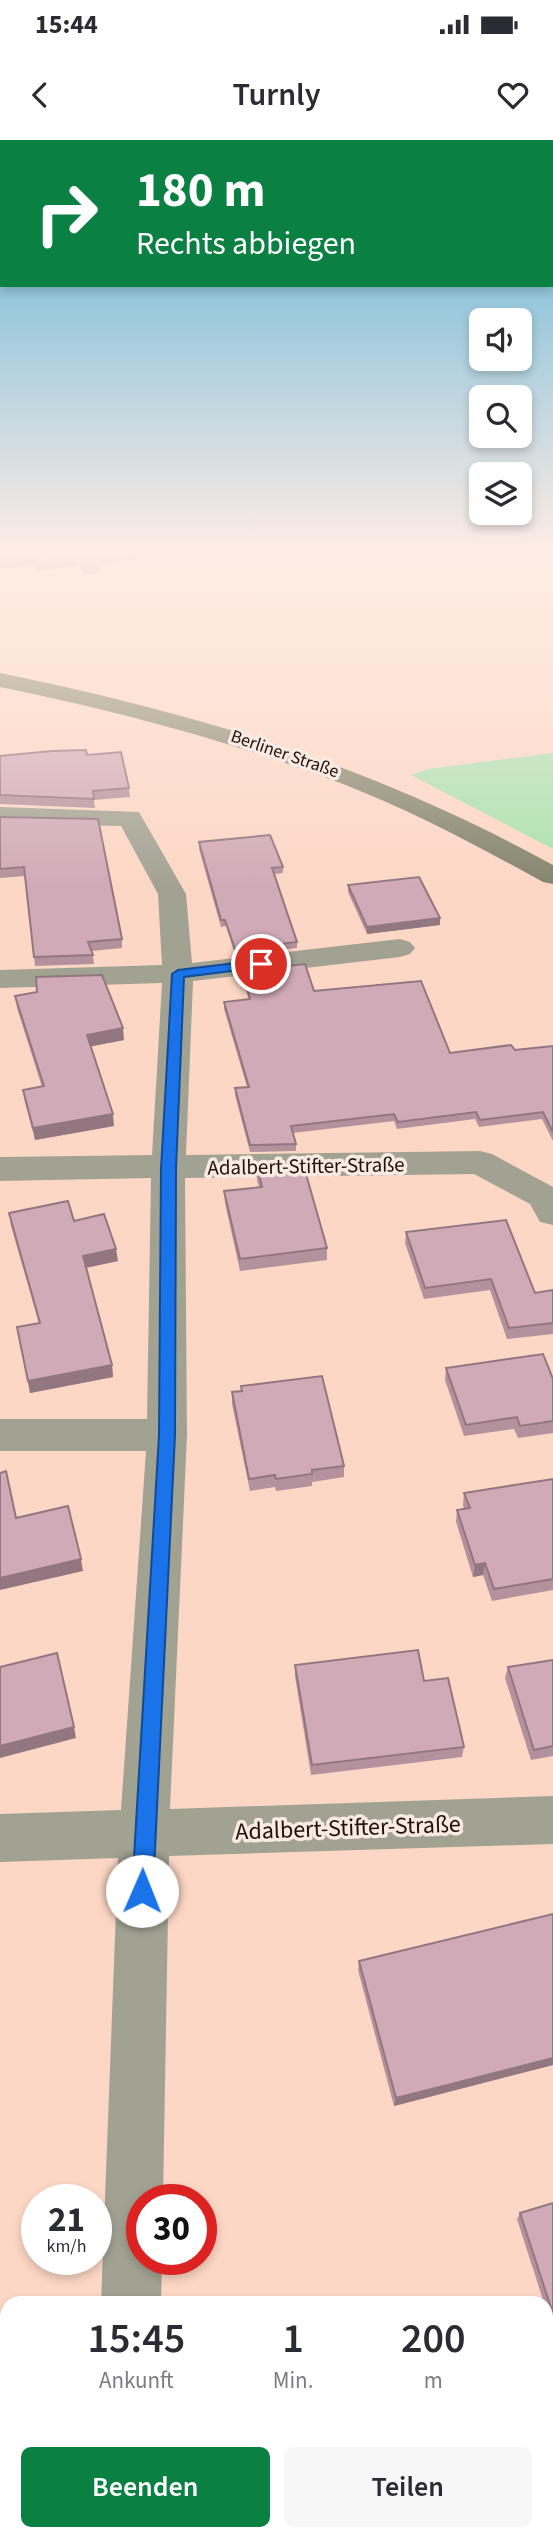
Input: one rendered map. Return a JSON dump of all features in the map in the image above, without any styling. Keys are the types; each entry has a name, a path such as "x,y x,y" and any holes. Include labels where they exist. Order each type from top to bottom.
{"main road":[{"name":"Berliner Straße","path":"0,680 141,709 281,751 457,823 553,876"}],"street":[{"path":"0,815 130,818 172,894 178,974 169,1169 167,1435 144,1836 131,2296"},
{"path":"0,979 178,974 400,948"},
{"name":"Adalbert-Stifter-Straße","path":"0,1169 169,1169 480,1162 542,1196 553,1213"},
{"path":"0,1435 167,1435"},
{"name":"Adalbert-Stifter-Straße","path":"0,1838 144,1836 553,1820"}],"green space":[{"path":"553,753 553,849 411,775 428,769"}],"building":[{"path":"86,750 87,755 121,752 129,788 93,791 94,799 0,795 0,756"},
{"path":"0,817 98,819 122,939 88,942 93,955 34,957 24,867 0,869"},
{"path":"270,835 283,867 272,868 297,942 235,949 225,920 221,920 199,842"},
{"path":"419,877 440,918 367,927 348,885"},
{"path":"305,964 314,991 421,981 450,1053 511,1045 515,1050 553,1046 553,1132 543,1112 480,1120 476,1112 398,1122 394,1114 291,1126 296,1144 250,1145 235,1088 249,1087 224,1002 250,999 242,971"},
{"path":"102,975 123,1028 87,1035 113,1114 33,1128 23,1090 44,1086 15,996 37,992 36,977"},
{"path":"257,1167 304,1167 327,1248 240,1259 224,1191 262,1187"},
{"path":"68,1201 74,1221 104,1214 116,1249 83,1256 112,1365 28,1381 17,1327 40,1323 9,1213"},
{"path":"506,1220 535,1293 553,1290 553,1323 509,1328 491,1279 425,1288 406,1232"},
{"path":"543,1354 553,1379 553,1421 520,1426 517,1417 466,1425 446,1368"},
{"path":"322,1376 344,1466 276,1479 275,1475 249,1479 232,1392 242,1391 241,1386"},
{"path":"6,1471 16,1518 68,1506 81,1559 0,1578 0,1473"},
{"path":"553,1479 553,1579 494,1589 485,1563 475,1565 457,1510 470,1508 464,1493"},
{"path":"418,1650 424,1681 448,1678 464,1747 312,1765 295,1665"},
{"path":"57,1653 74,1727 0,1746 0,1667"},
{"path":"553,1660 553,1746 534,1750 508,1667"},
{"path":"553,1914 553,2058 396,2098 359,1961"},
{"path":"553,2203 553,2296 547,2296 520,2213"}],"route":[{"path":"142,1891 167,1435 169,1169 178,974 261,964"}]}
